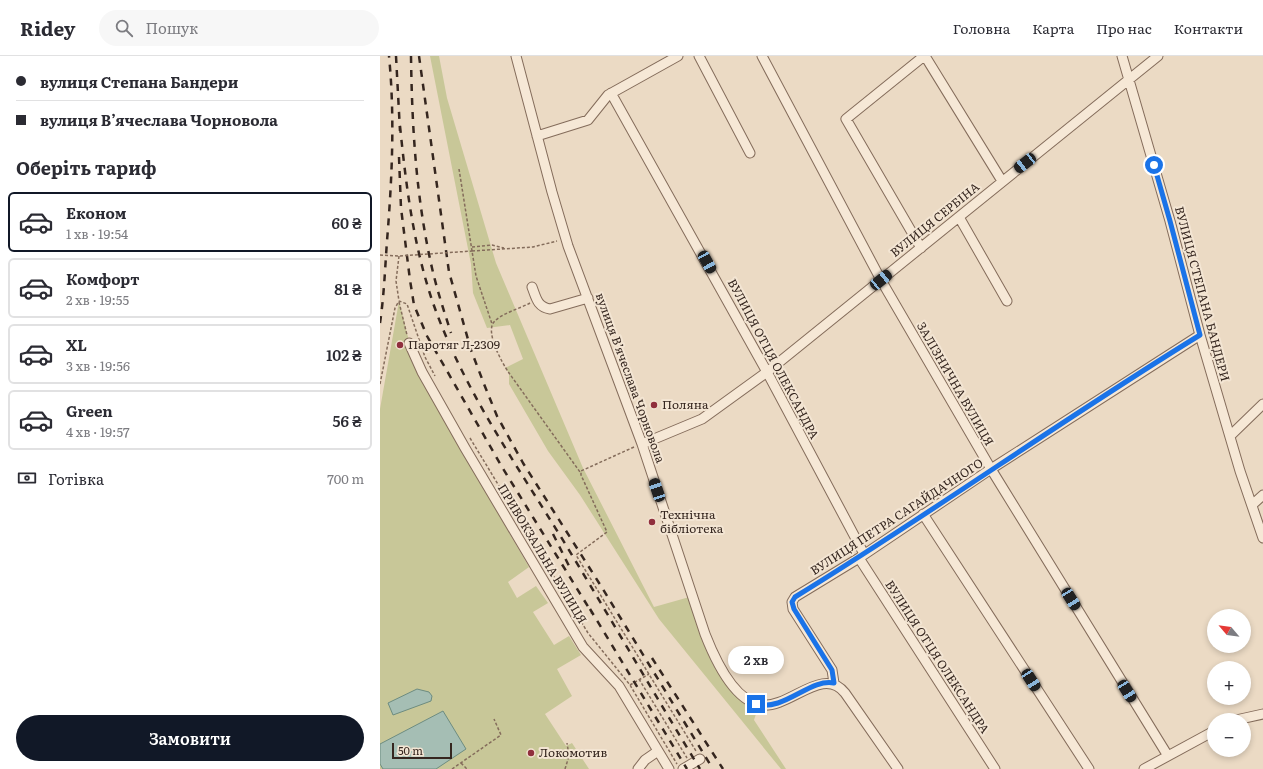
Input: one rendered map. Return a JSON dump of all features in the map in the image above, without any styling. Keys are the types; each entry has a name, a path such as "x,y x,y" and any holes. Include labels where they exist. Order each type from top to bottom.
{"street":[{"name":"вулиця Вʼячеслава Чорновола","path":"516,56 536,136 566,238 642,444 705,634 716,658 730,682 746,698 764,705 778,703 823,683 834,683"},
{"path":"536,136 588,120 611,93 678,56"},
{"path":"699,56 750,153"},
{"name":"ЗАЛІЗНИЧНА ВУЛИЦЯ","path":"762,56 881,280 991,469 1168,756"},
{"path":"921,248 846,119 925,56 1002,181"},
{"name":"ВУЛИЦЯ СТЕПАНА БАНДЕРИ","path":"1122,56 1170,221 1200,335 1230,436 1263,538"},
{"name":"ВУЛИЦЯ СЕРБІНА","path":"642,444 702,419 767,372 1158,56"},
{"name":"ВУЛИЦЯ ОТЦЯ ОЛЕКСАНДРА","path":"611,93 767,372 862,556 995,769"},
{"path":"959,217 1008,301"},
{"path":"532,287 541,306 550,309 588,298"},
{"name":"ВУЛИЦЯ ПЕТРА САГАЙДАЧНОГО","path":"834,683 832,670 792,604 795,597 862,556 991,469 1200,335"},
{"name":"ПРИВОКЗАЛЬНА ВУЛИЦЯ","path":"409,343 422,372 462,442 584,647 619,686 668,769"},
{"path":"1230,436 1263,404"},
{"path":"1252,505 1262,496"},
{"path":"923,514 1089,769"},
{"path":"834,683 845,693 898,769"},
{"path":"1251,717 1263,714"},
{"path":"1144,769 1207,735"},
{"path":"638,769 645,760 658,751"},
{"path":"687,767 700,759"}],"path":[{"path":"459,169 477,282 492,324 491,334 502,362 580,473 607,532 576,555 700,759"},
{"path":"380,255 399,256 534,247 566,238"},
{"path":"471,247 492,245 506,249"},
{"path":"399,256 396,281 409,343"},
{"path":"492,324 502,316 537,300"},
{"path":"399,301 407,304 425,357 438,382"},
{"path":"380,384 395,308 399,301"},
{"path":"470,438 588,634 630,685 680,769"},
{"path":"580,473 583,468 642,444"},
{"path":"630,685 649,674"},
{"path":"639,679 687,767"},
{"path":"452,769 501,735 494,719"},
{"path":"565,769 569,756 567,743"},
{"path":"461,763 467,769"}],"shaded area":[{"path":"430,56 439,56 447,98 496,263 583,468 654,607 693,596 730,682 759,705 754,720 786,769 781,769 659,619 580,495 548,451 509,384 509,373 505,368 523,359 510,325 487,328 473,293 471,264"},
{"path":"399,301 417,373 529,567 508,582 517,598 536,586 548,603 533,612 554,645 569,636 581,655 557,669 572,696 545,714 566,746 572,743 589,769 380,769 380,409"},
{"path":"417,689 429,692 432,696 431,701 393,715 388,703"},
{"path":"443,711 466,749 436,769 383,769 380,764 380,744"}],"railway":[{"path":"380,323 391,172 392,102 389,56"},
{"path":"396,56 400,131"},
{"path":"411,56 412,109 422,215 434,276 451,333"},
{"path":"419,56 449,272 471,350 497,416 523,463 601,586 713,769"},
{"path":"400,126 411,214 425,279 444,331 458,362 473,392 507,451 579,566 700,769"},
{"path":"399,157 401,208 410,280 414,305 427,336 502,467 592,613"},
{"path":"553,534 570,568"},
{"path":"590,609 687,769"},
{"path":"652,658 723,769"}],"place":[{"name":"Паротяг Л-2309","path":"400,345"},
{"name":"Поляна","path":"654,405"},
{"name":"Технічна бібліотека","path":"652,522"},
{"name":"Локомотив","path":"531,753"}],"route":[{"path":"756,704 775,704 823,683 834,683 832,670 794,609 792,602 795,597 859,558 991,469 1160,359 1200,335 1154,165"}]}
